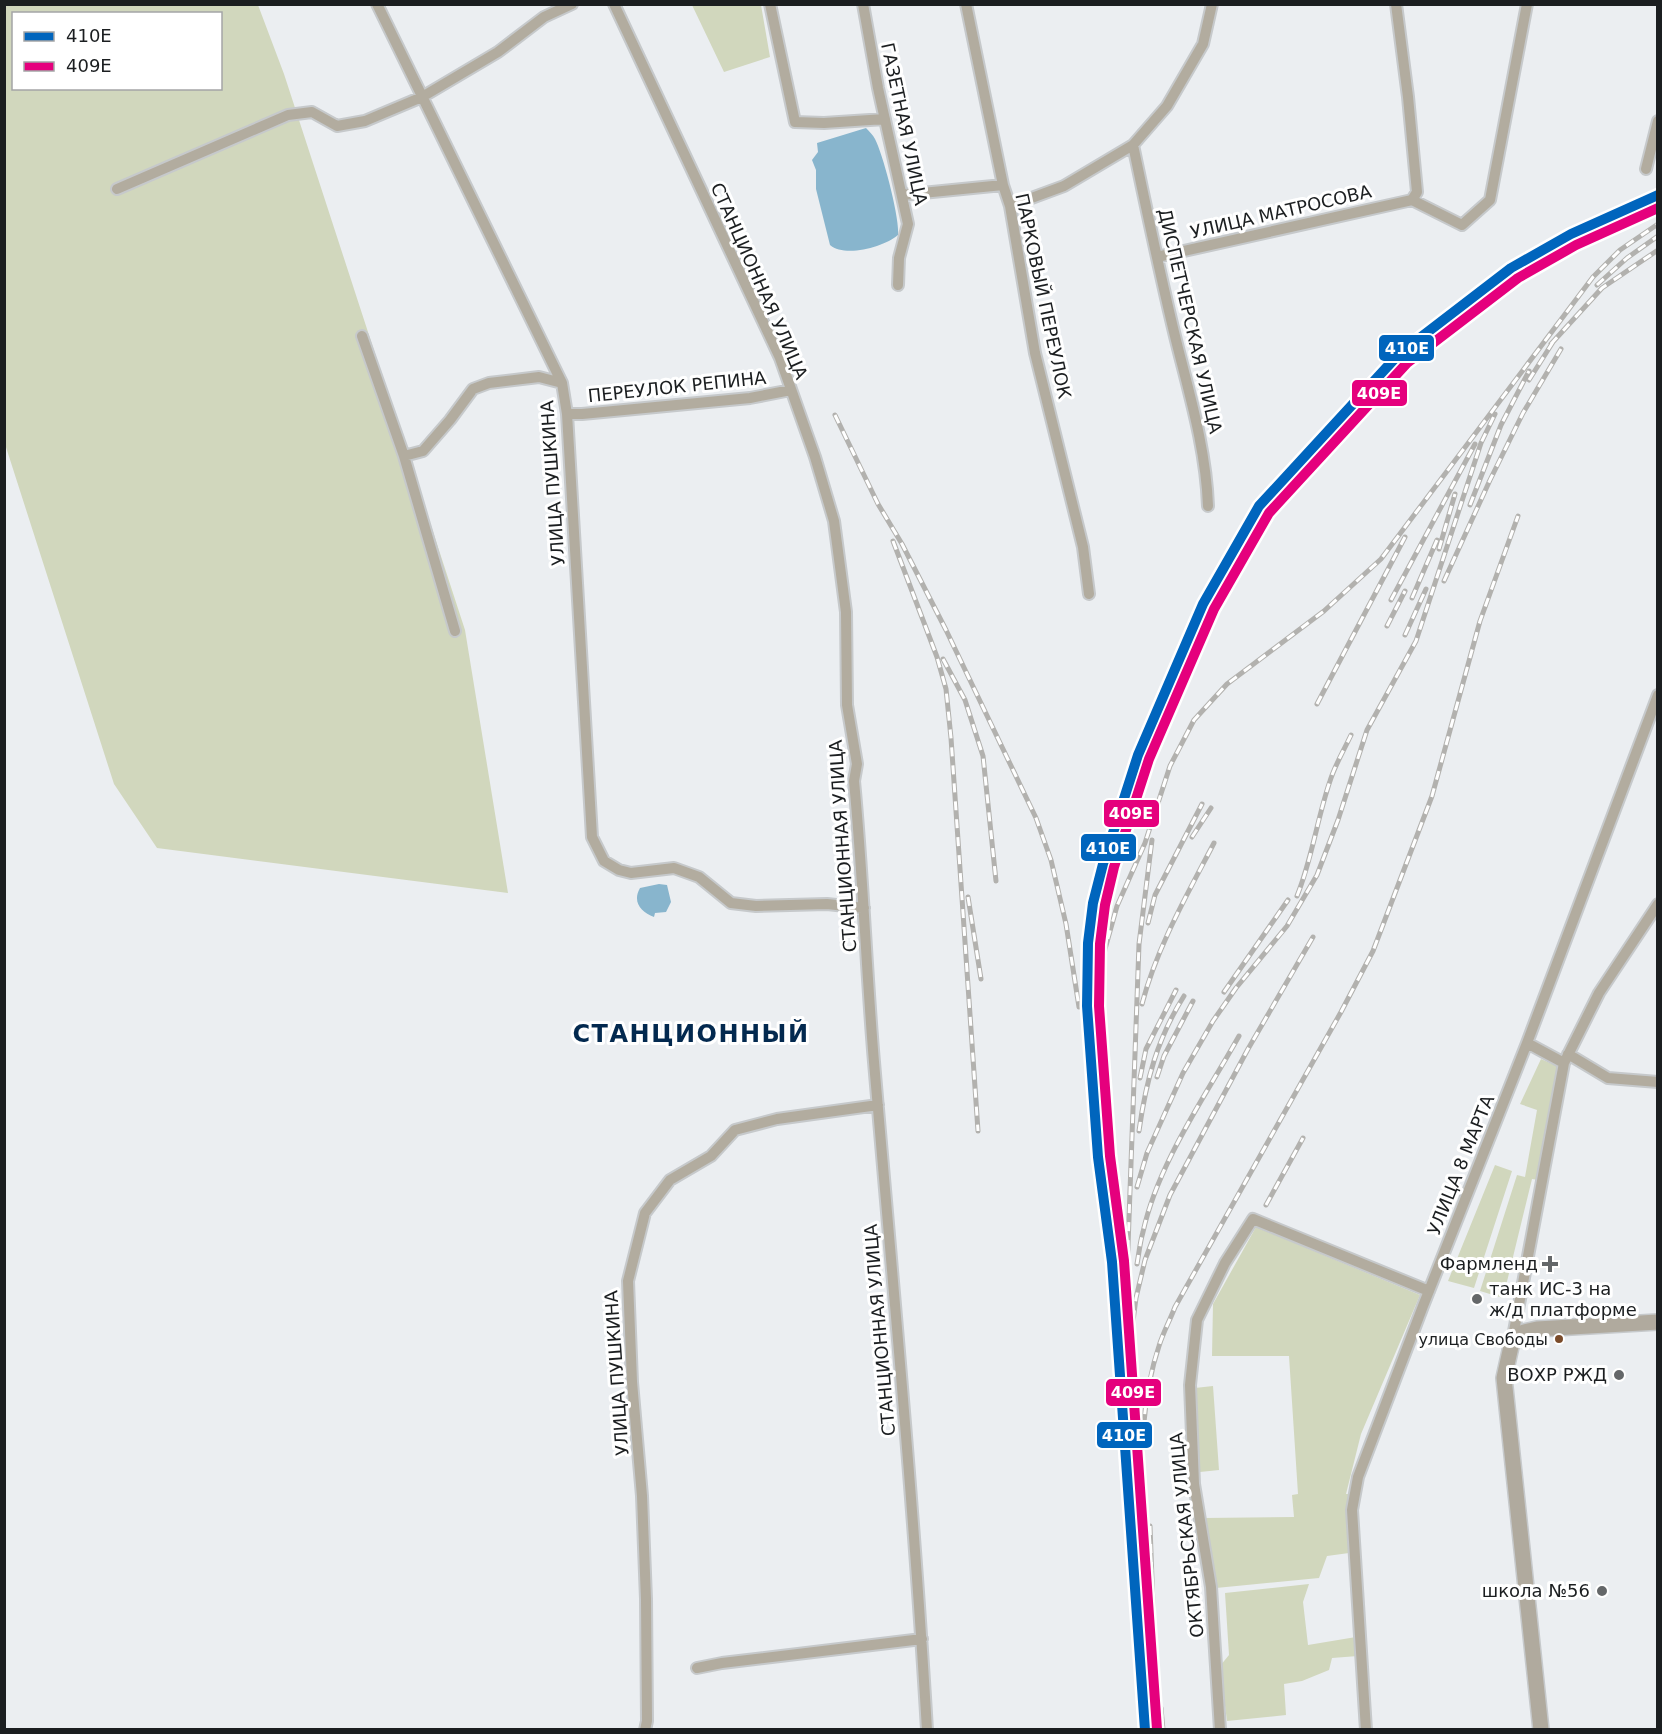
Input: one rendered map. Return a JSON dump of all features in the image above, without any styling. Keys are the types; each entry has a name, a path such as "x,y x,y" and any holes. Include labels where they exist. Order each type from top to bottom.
{"street":[{"name":"УЛИЦА ПУШКИНА","path":"377,4 562,383 567,414 592,837 604,861 619,870 631,873 674,868 699,877 730,903 756,906 827,904 864,908"},
{"path":"117,189 288,114 312,112 337,126 365,121 422,97 498,52 544,17 572,4"},
{"name":"СТАНЦИОННАЯ УЛИЦА","path":"614,4 780,358 815,457 836,533 846,612 848,705 857,764 854,781 922,1639 927,1730"},
{"path":"770,4 795,122 885,120"},
{"name":"ГАЗЕТНАЯ УЛИЦА","path":"863,4 908,224 899,258 898,285"},
{"name":"ПАРКОВЫЙ ПЕРЕУЛОК","path":"966,4 1003,185 1010,206 1035,353 1083,547 1089,594"},
{"path":"1010,206 1064,186 1133,145 1167,106 1203,44 1212,4"},
{"path":"1396,4 1417,192 1412,200 1462,225 1490,200 1527,4"},
{"path":"1646,169 1658,121"},
{"name":"ДИСПЕТЧЕРСКАЯ УЛИЦА","path":"1133,145 1201,442 1207,480 1208,506"},
{"path":"902,195 1003,185"},
{"name":"УЛИЦА МАТРОСОВА","path":"1158,257 1412,200"},
{"path":"362,336 404,456 455,631"},
{"path":"404,456 423,451 473,389 489,383 539,377 562,383"},
{"name":"ПЕРЕУЛОК РЕПИНА","path":"567,414 750,398 791,390"},
{"name":"УЛИЦА 8 МАРТА","path":"1366,1730 1352,1510 1358,1477 1527,1043 1658,695"},
{"path":"1541,1730 1504,1378 1566,1059 1599,993 1658,904"},
{"path":"1527,1043 1608,1078 1658,1082"},
{"name":"УЛИЦА ПУШКИНА","path":"645,1730 647,1721 644,1553 628,1281 645,1213 670,1180 711,1156 735,1130 777,1119 878,1105"},
{"name":"ОКТЯБРЬСКАЯ УЛИЦА","path":"1220,1730 1211,1587 1194,1484 1190,1385 1197,1320 1225,1263 1253,1219 1429,1291"},
{"path":"1512,1341 1524,1332 1537,1329 1658,1322"},
{"path":"697,1668 922,1639"}],"green space":[{"path":"4,5 258,5 284,74 465,630 508,893 157,848 114,784 5,444"},
{"path":"692,5 761,5 770,57 724,72"},
{"path":"1541,1059 1559,1067 1539,1180 1532,1179 1503,1298 1480,1291 1517,1175 1525,1177 1537,1110 1520,1104"},
{"path":"1495,1165 1512,1171 1474,1288 1448,1281"},
{"path":"1256,1227 1420,1295 1361,1434 1346,1494 1350,1494 1349,1553 1327,1556 1319,1578 1216,1588 1205,1518 1294,1517 1292,1495 1298,1494 1289,1356 1212,1356 1213,1304"},
{"path":"1213,1386 1219,1470 1200,1472 1195,1388"},
{"path":"1309,1584 1303,1602 1308,1645 1356,1637 1358,1656 1332,1658 1329,1670 1302,1681 1284,1684 1286,1715 1227,1721 1220,1666 1229,1655 1225,1593"}],"water":[{"path":"866,128 875,139 882,158 894,202 898,235 874,247 845,251 830,245 816,189 816,170 812,160 818,152 817,143"},
{"path":"659,884 667,885 671,902 666,912 655,913 654,917 639,906 637,898 640,888"}],"railway":[{"path":"1098,992 1105,949 1117,906 1145,843 1170,766 1194,720 1227,684 1324,611 1381,559 1593,277 1620,250 1658,224"},
{"path":"1597,285 1627,258 1658,236"},
{"path":"1551,344 1602,288 1658,250"},
{"path":"1529,380 1553,342"},
{"path":"1444,581 1523,413 1561,349"},
{"path":"1470,505 1501,425 1529,371"},
{"path":"1137,1187 1147,1153 1183,1073 1213,1021 1236,988 1287,926 1317,875 1338,820 1367,730 1416,641 1481,443 1495,414"},
{"path":"835,415 878,504 902,544 946,630 1036,818 1051,860 1066,924 1079,1007"},
{"path":"1391,600 1475,444"},
{"path":"1439,549 1455,494"},
{"path":"1141,1540 1144,1418 1152,1370 1161,1341 1175,1307 1373,951 1432,796 1480,621 1518,516"},
{"path":"1317,704 1405,537"},
{"path":"1412,598 1437,540"},
{"path":"893,541 937,657 946,689 978,1131"},
{"path":"1405,635 1426,589"},
{"path":"1387,626 1405,591"},
{"path":"943,659 965,700 983,756 996,881"},
{"path":"1297,896 1307,868 1330,781 1351,735"},
{"path":"1148,923 1155,895 1202,804"},
{"path":"1192,837 1211,808"},
{"path":"1122,1411 1139,944 1152,840"},
{"path":"1142,1004 1164,942 1214,843"},
{"path":"968,897 981,979"},
{"path":"1224,992 1288,900"},
{"path":"1131,1337 1136,1298 1145,1260 1170,1195 1248,1049 1313,937"},
{"path":"1140,1078 1146,1049 1176,990"},
{"path":"1139,1131 1154,1061 1167,1028 1184,996"},
{"path":"1157,1077 1164,1056 1193,1001"},
{"path":"1137,1264 1150,1206 1171,1156 1239,1036"},
{"path":"1266,1205 1303,1138"},
{"path":"1130,1382 1135,1451"},
{"path":"1150,1526 1154,1633 1154,1724"},
{"path":"1161,1708 1163,1730"}],"transit line":[{"name":"410E","path":"1145,1730 1112,1262 1098,1157 1087,1006 1088,943 1093,903 1138,755 1203,604 1259,506 1399,354 1511,268 1571,234 1658,195"},
{"name":"409E","path":"1157,1729 1124,1261 1110,1156 1099,1006 1100,944 1105,905 1114,867 1149,759 1214,609 1269,513 1407,363 1518,278 1576,245 1658,208"}],"place":[{"name":"Фармленд","path":"1550,1264"},
{"name":"танк ИС-3 на ж/д платформе","path":"1477,1299"},
{"name":"улица Свободы","path":"1559,1339"},
{"name":"ВОХР РЖД","path":"1619,1375"},
{"name":"школа №56","path":"1602,1591"}],"district":[{"name":"СТАНЦИОННЫЙ","path":"691,1034"}]}
